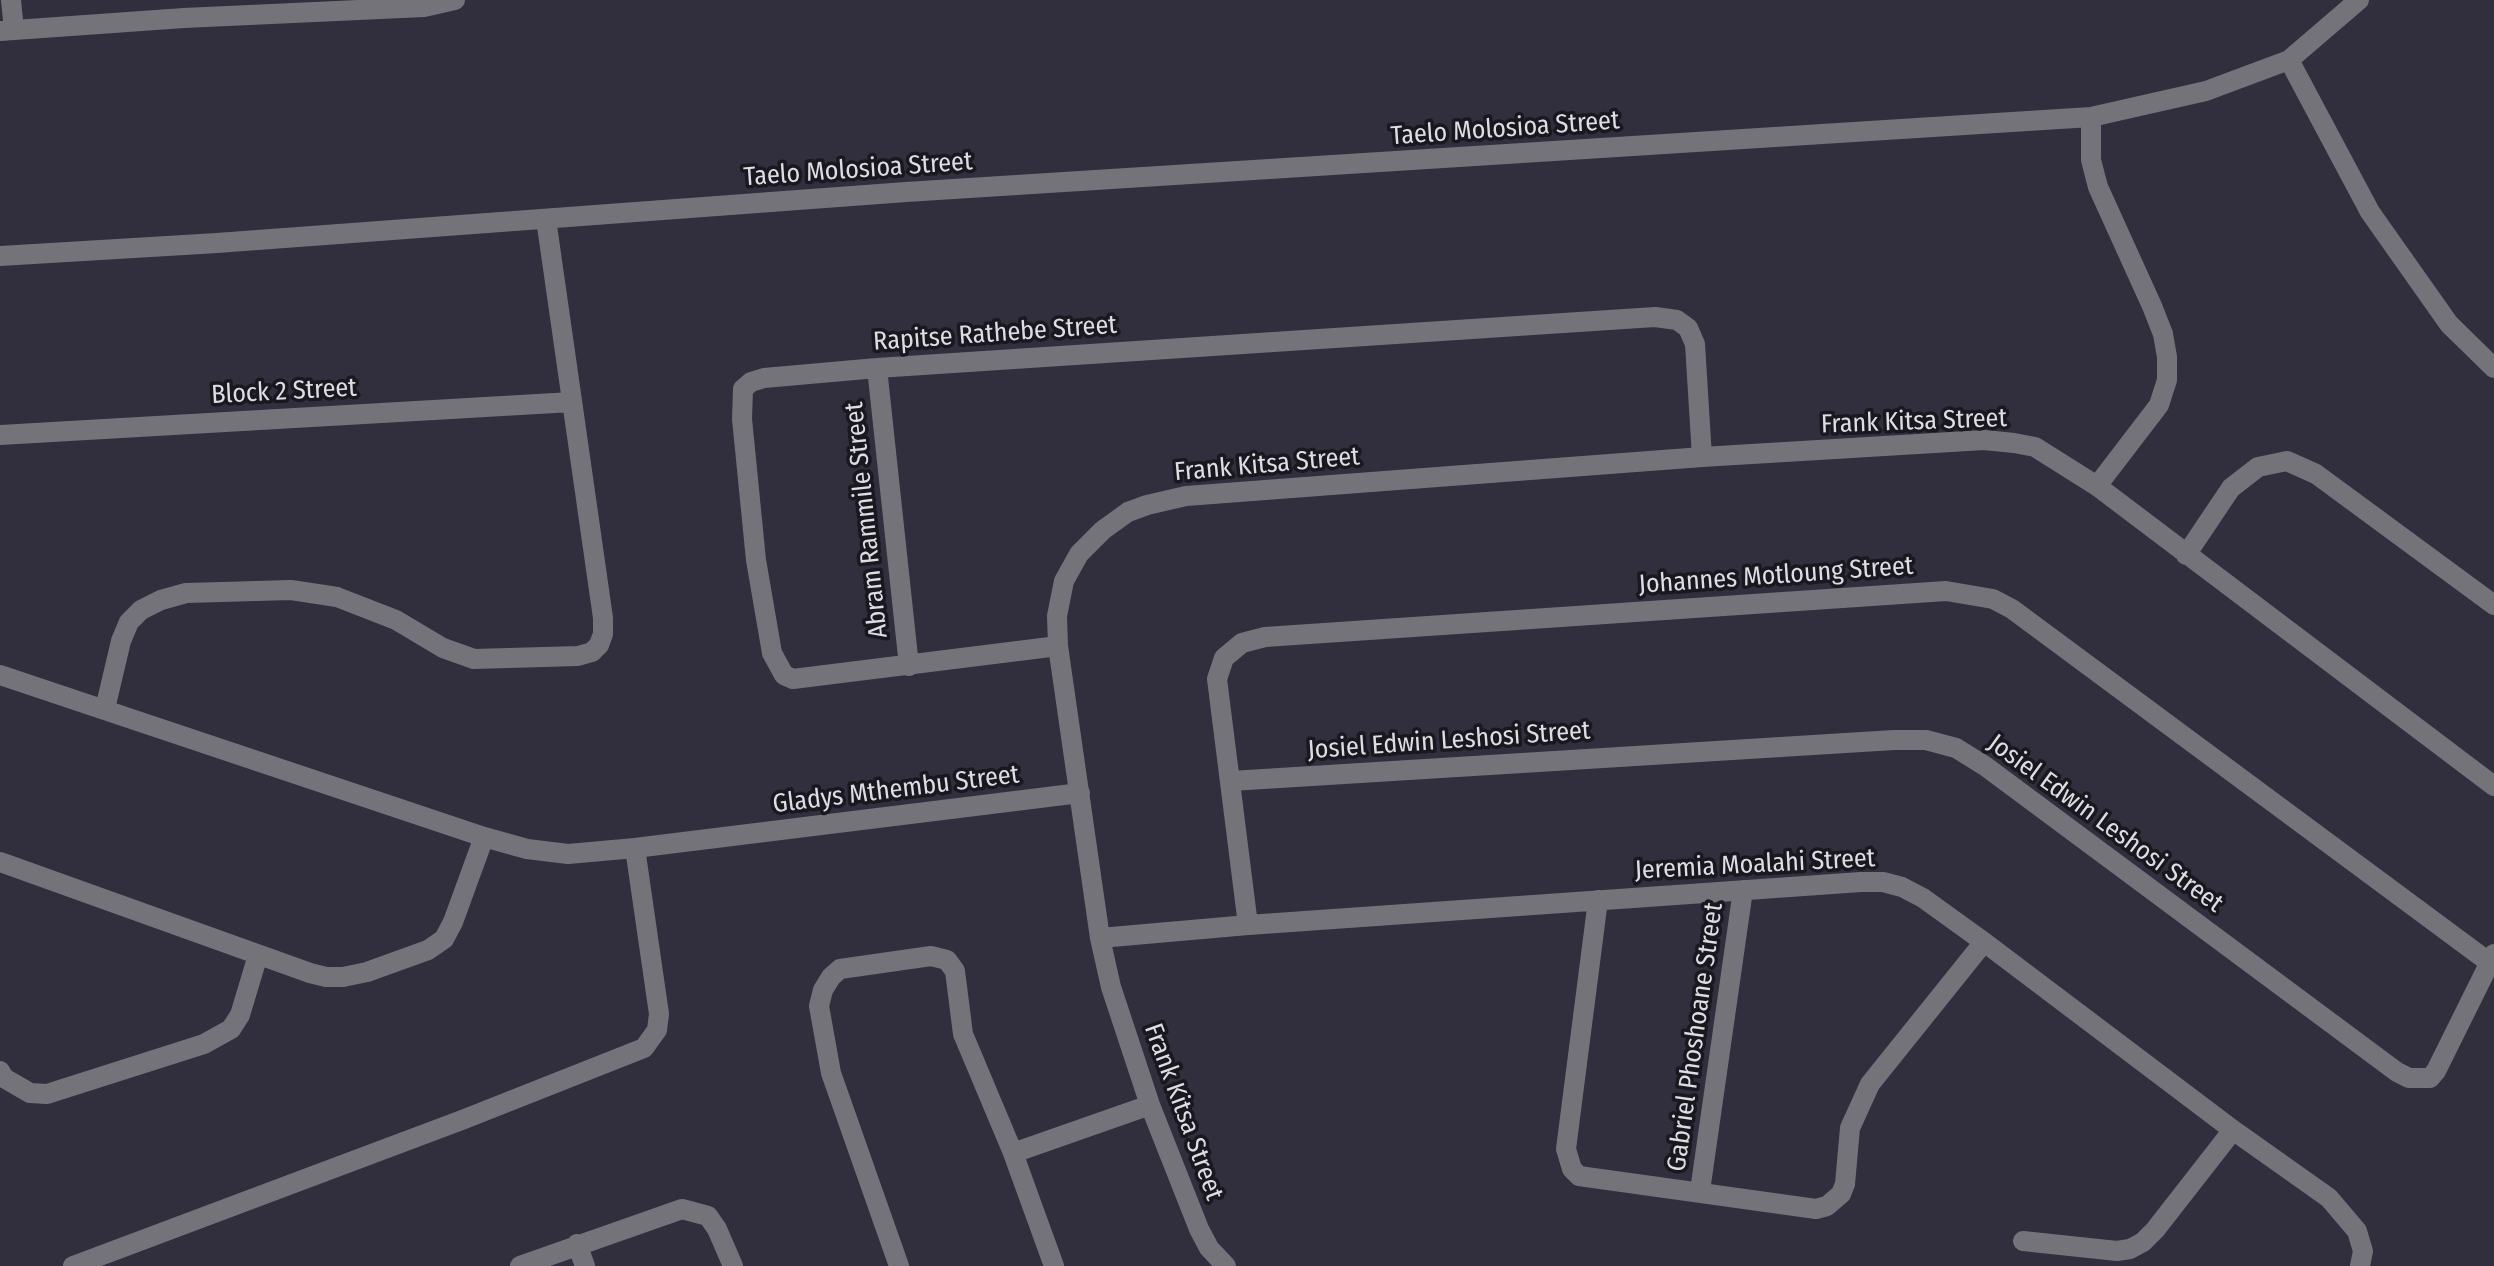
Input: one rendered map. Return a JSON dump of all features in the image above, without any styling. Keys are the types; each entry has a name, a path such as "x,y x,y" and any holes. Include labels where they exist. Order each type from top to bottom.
{"street":[{"path":"11,0 7,31 183,9 424,7 455,0"},
{"name":"Taelo Molosioa Street","path":"0,256 906,192 2091,117 2206,91 2289,60 2359,0"},
{"path":"2289,60 2370,212 2449,324 2494,368"},
{"path":"2091,117 2091,160 2098,187 2152,306 2163,334 2167,357 2167,380 2159,405 2097,486"},
{"path":"105,709 121,641 129,622 141,610 186,593 291,590 337,597 396,620 443,648 474,659 578,656 592,652 599,645 603,618 546,219"},
{"name":"Rapitse Rathebe Street","path":"1058,646 793,679 784,675 772,653 756,560 742,419 743,389 751,382 764,378 877,368 1655,317 1677,320 1688,328 1695,344 1702,457"},
{"name":"Abram Rammile Street","path":"877,368 909,666"},
{"name":"Block 2 Street","path":"0,435 572,402"},
{"name":"Frank Kitsa Street","path":"1226,1266 1209,1248 1199,1229 1150,1105 1111,987 1100,938 1058,646 1057,616 1064,581 1079,554 1103,530 1128,512 1167,499 1702,457 1984,440 2035,447 2097,486 2494,786"},
{"path":"2186,555 2231,488 2258,467 2287,461 2316,474 2494,605"},
{"name":"Johannes Motloung Street","path":"1248,925 1217,679 1218,668 1232,649 1265,637 1946,591 1993,599 2012,609 2492,958"},
{"name":"Gladys Mthembu Street","path":"0,675 484,837 527,849 568,854 1080,793"},
{"name":"Josiel Edwin Leshosi Street","path":"1231,781 1926,740 1956,748 1985,766 2409,1078 2430,1078 2436,1071 2492,958"},
{"path":"0,862 258,955 326,977 343,977 367,972 428,950 444,939 484,837"},
{"path":"73,1266 644,1048 657,1030 659,1014 635,848"},
{"name":"Jeremia Moalahi Street","path":"1100,938 1248,925 1883,882 1902,887 1923,898 2329,1198 2345,1213 2357,1231 2363,1251 2360,1266"},
{"name":"Gabriel Phoshoane Street","path":"1700,1191 1743,890"},
{"path":"1598,900 1566,1149 1572,1169 1579,1176 1816,1209 1835,1200 1845,1184 1850,1128 1870,1084 1984,942"},
{"path":"0,1071 4,1078 30,1093 47,1094 204,1044 231,1029 240,1015 258,955"},
{"path":"899,1266 831,1073 819,1006 823,990 840,969 931,956 947,960 955,971 963,1034 1013,1153 1054,1266"},
{"path":"1013,1153 1150,1105"},
{"path":"2023,1241 2117,1251 2130,1249 2155,1230 2233,1130"},
{"path":"520,1266 669,1211 682,1209 708,1216 733,1266"},
{"path":"577,1244 585,1266"}]}
